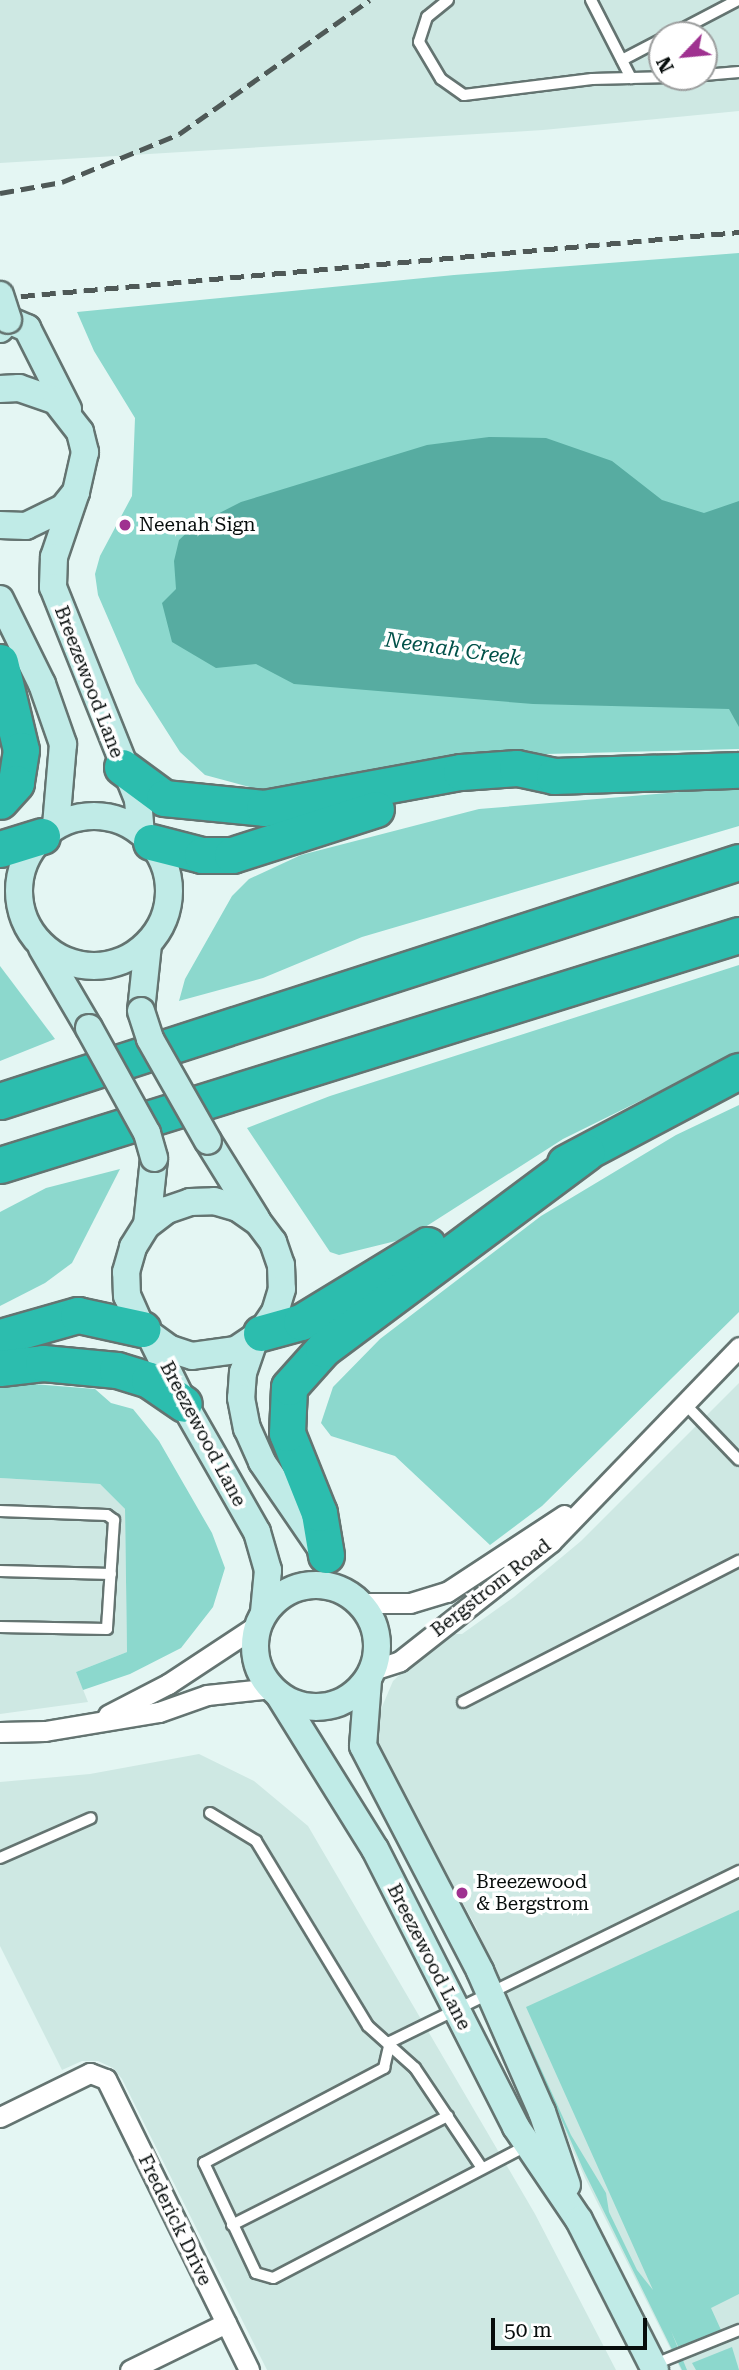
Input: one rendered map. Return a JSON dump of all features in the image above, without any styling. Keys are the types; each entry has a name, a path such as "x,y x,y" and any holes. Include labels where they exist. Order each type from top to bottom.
{"highway":[{"path":"0,662 21,750 16,783 0,801"},
{"path":"122,767 164,798 235,808 296,805 461,772 517,768 554,776"},
{"path":"146,837 202,855 232,855 380,808 554,776 739,770"},
{"path":"0,849 49,831"},
{"path":"0,1101 739,862"},
{"path":"0,1165 739,935"},
{"path":"258,1336 302,1322 640,1119 739,1070"},
{"path":"326,1555 319,1513 287,1433 289,1387 323,1349 587,1152"},
{"path":"0,1336 78,1315 147,1333"},
{"path":"0,1368 43,1363 117,1370 149,1380 184,1404"}],"main road":[{"name":"Breezewood Lane","path":"3,314 27,328 70,414 85,452 76,492 54,557 53,587 122,767 138,800 146,837"},
{"path":"0,389 38,391 70,414"},
{"path":"0,525 26,526 46,520 76,492"},
{"path":"0,599 42,684 64,744 49,831"},
{"path":"147,1225 154,1158 147,1133 89,1028 25,924 19,901 19,877 27,855 49,831 73,818 109,817 146,837 169,882 169,905 148,944 141,1011 149,1039 208,1141 273,1242 281,1265 282,1289 275,1312 258,1336 214,1357 181,1353 147,1333 127,1296 127,1272 133,1247 147,1225 167,1210 190,1202 214,1201 238,1208 258,1222"},
{"path":"39,944 55,957 93,967 114,965 148,944"},
{"name":"Breezewood Lane","path":"147,1333 263,1548 268,1570 261,1618"},
{"name":"Breezewood Lane","path":"258,1336 243,1372 241,1398 247,1428 268,1472 358,1598"},
{"path":"313,1584 358,1598 377,1636 370,1675 337,1704 297,1704 275,1692 256,1658 261,1618 295,1588 313,1584"},
{"name":"Breezewood Lane","path":"370,1675 363,1746 489,1993 542,2112 579,2220"},
{"name":"Breezewood Lane","path":"275,1692 375,1849 454,2009 528,2145 579,2220 654,2368"}],"street":[{"name":"Bergstrom Road","path":"370,1675 400,1661 507,1580 686,1405 739,1347"},
{"name":"Bergstrom Road","path":"358,1598 410,1603 447,1592 600,1491"},
{"path":"98,1721 168,1684 261,1618"},
{"path":"0,1732 45,1731 159,1712 207,1695 275,1692"},
{"name":"Frederick Drive","path":"0,2117 90,2073 97,2073 106,2079 250,2370"},
{"path":"130,2370 226,2323"}],"lane":[{"path":"448,0 427,17 419,42 442,79 464,95 648,78"},
{"path":"591,0 631,78"},
{"path":"698,21 738,0"},
{"path":"622,60 648,46"},
{"path":"718,74 739,72"},
{"path":"686,1405 739,1460"},
{"path":"0,1511 111,1516 107,1629 0,1628"},
{"path":"463,1702 739,1561"},
{"path":"0,1571 111,1574"},
{"path":"210,1813 256,1841 368,2026 390,2042 415,2068 482,2168"},
{"path":"0,1858 91,1818"},
{"path":"528,2145 273,2278 256,2273 204,2163 384,2068 390,2042 739,1871"},
{"path":"232,2225 448,2116"},
{"path":"654,2368 739,2330"}],"shaded area":[{"path":"0,0 739,0 739,111 543,130 0,163"},
{"path":"739,253 739,749 504,755 304,787 257,789 205,775 180,752 136,683 98,595 95,574 100,556 132,496 135,418 94,351 77,312 454,275"},
{"path":"739,787 739,826 362,937 263,978 179,1001 185,979 232,896 249,879 301,855 479,809"},
{"path":"739,965 739,1052 563,1139 408,1238 339,1255 330,1252 247,1128 330,1096"},
{"path":"0,966 55,1039 0,1061"},
{"path":"739,1105 739,1312 542,1506 490,1545 395,1456 331,1436 321,1423 333,1387 380,1339 541,1216 676,1135"},
{"path":"120,1169 72,1263 45,1283 0,1306 0,1212 46,1188"},
{"path":"739,1383 739,2370 681,2370 585,2178 476,1927 394,1777 378,1742 376,1721 393,1681 414,1661 450,1634 462,1634 514,1597 581,1541"},
{"path":"33,1384 95,1389 111,1403 133,1409 159,1441 212,1533 225,1568 213,1607 181,1648 130,1674 83,1690 76,1672 127,1652 125,1509 100,1484 0,1478 0,1387"},
{"path":"0,1478 100,1484 125,1509 127,1652 76,1672 88,1702 0,1714"},
{"path":"199,1754 254,1781 308,1826 535,2214 616,2370 267,2370 122,2079 113,2068 98,2061 82,2061 62,2070 0,1946 0,1782 90,1774"},
{"path":"739,1910 739,2294 711,2308 721,2330 681,2353 671,2331 687,2370 682,2370 583,2169 511,2003 571,2135 606,2193 609,2212 637,2270 653,2290 526,2007"},
{"path":"732,2347 739,2370 696,2370 692,2363"}],"water":[{"name":"Neenah Creek","path":"489,437 546,438 612,461 662,500 704,513 739,501 739,727 729,709 533,704 294,684 256,664 216,668 172,642 162,603 176,589 174,561 179,540 194,526 241,502 427,445"}],"railway":[{"path":"0,193 62,182 179,134 370,0"},
{"path":"0,298 739,232"}],"place":[{"name":"Neenah Sign","path":"125,525"},
{"name":"Breezewood & Bergstrom","path":"462,1893"}]}
